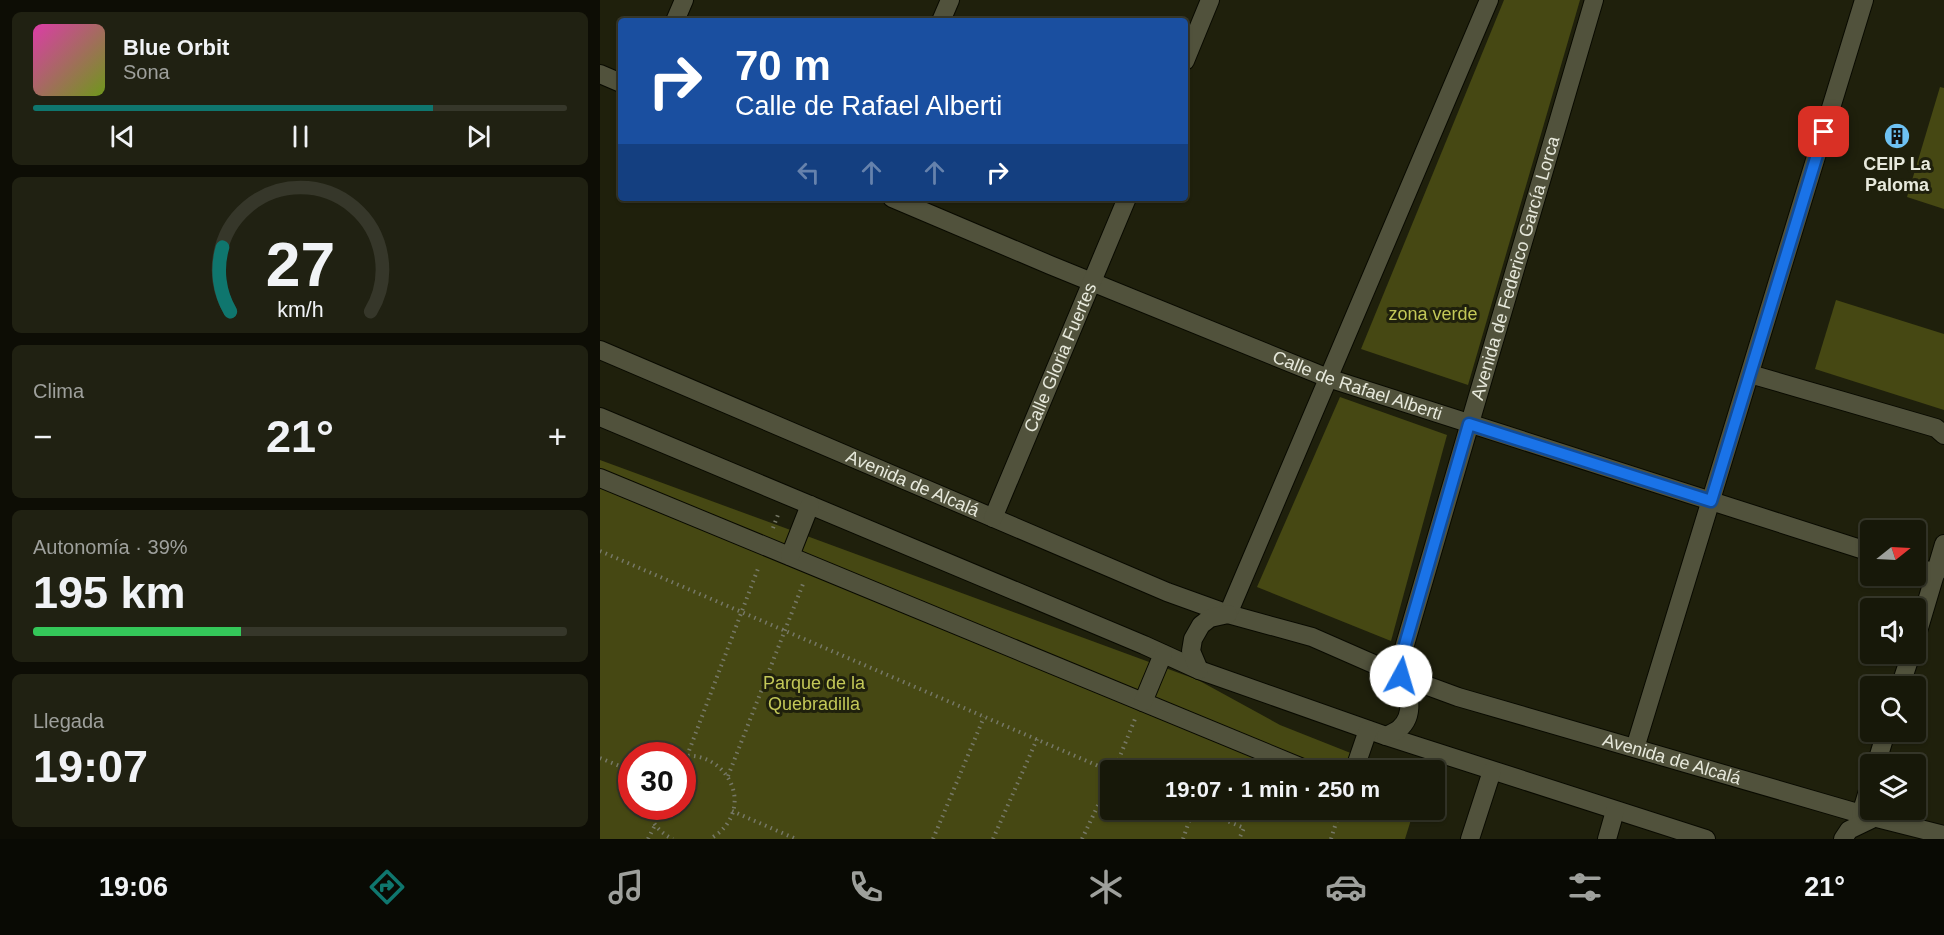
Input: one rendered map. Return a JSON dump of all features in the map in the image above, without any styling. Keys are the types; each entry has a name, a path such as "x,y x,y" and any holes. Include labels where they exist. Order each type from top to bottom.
{"street":[{"path":"676,18 684,0"},
{"path":"942,18 950,0"},
{"path":"1188,54 1210,0"},
{"path":"1198,670 1191,651 1200,625 1210,618 1228,614 1489,0"},
{"name":"Avenida de Federico García Lorca","path":"1401,676 1404,648 1594,0"},
{"path":"1635,748 1864,0"},
{"path":"600,74 618,82"},
{"name":"Calle de Rafael Alberti","path":"899,201 1328,378 1860,549"},
{"name":"Calle Gloria Fuertes","path":"993,518 1126,201"},
{"name":"Avenida de Alcalá","path":"600,350 1167,592 1228,614 1312,637 1401,676 1458,697 1860,813"},
{"path":"1750,374 1936,428 1944,435"},
{"path":"600,417 1198,670 1386,736 1706,839"},
{"path":"600,478 1283,760"},
{"path":"790,556 810,505"},
{"path":"1926,610 1940,570 1944,544"},
{"path":"1143,702 1163,654"},
{"path":"1386,736 1401,728 1408,714 1410,701 1408,687 1401,676"},
{"path":"1358,760 1368,730"},
{"path":"1470,839 1492,771"},
{"path":"1607,839 1616,811"},
{"path":"1844,839 1849,830 1863,820"},
{"name":"Avenida de Alcalá","path":"1885,820 1944,835"}],"path":[{"path":"691,742 786,495"},
{"path":"600,551 1100,766"},
{"path":"728,776 811,565"},
{"path":"1117,760 1143,702"},
{"path":"933,839 984,717"},
{"path":"993,839 1037,739"},
{"path":"696,757 707,758 719,765 728,776 734,790 734,805 730,819 721,831 710,839"},
{"path":"600,758 618,765"},
{"path":"1082,839 1100,801"},
{"path":"732,811 796,839"},
{"path":"653,820 665,835 673,839"},
{"path":"1183,839 1190,820"},
{"path":"1225,820 1244,828 1239,839"},
{"path":"1331,839 1338,820"},
{"path":"648,839 655,825"}],"green space":[{"name":"zona verde","path":"1504,0 1580,0 1468,385 1361,349"},
{"path":"1940,87 1944,88 1944,209 1907,197"},
{"path":"1836,300 1944,334 1944,410 1815,369"},
{"path":"1340,397 1447,435 1391,641 1257,587"},
{"name":"Parque de la Quebradilla","path":"600,460 1198,680 1280,725 1368,760 1100,760 1100,820 1411,820 1405,839 600,839"}],"place":[{"name":"CEIP La Paloma","path":"1897,136"}],"route":[{"path":"1401,676 1404,648 1469,424 1711,501 1824,132"}]}
